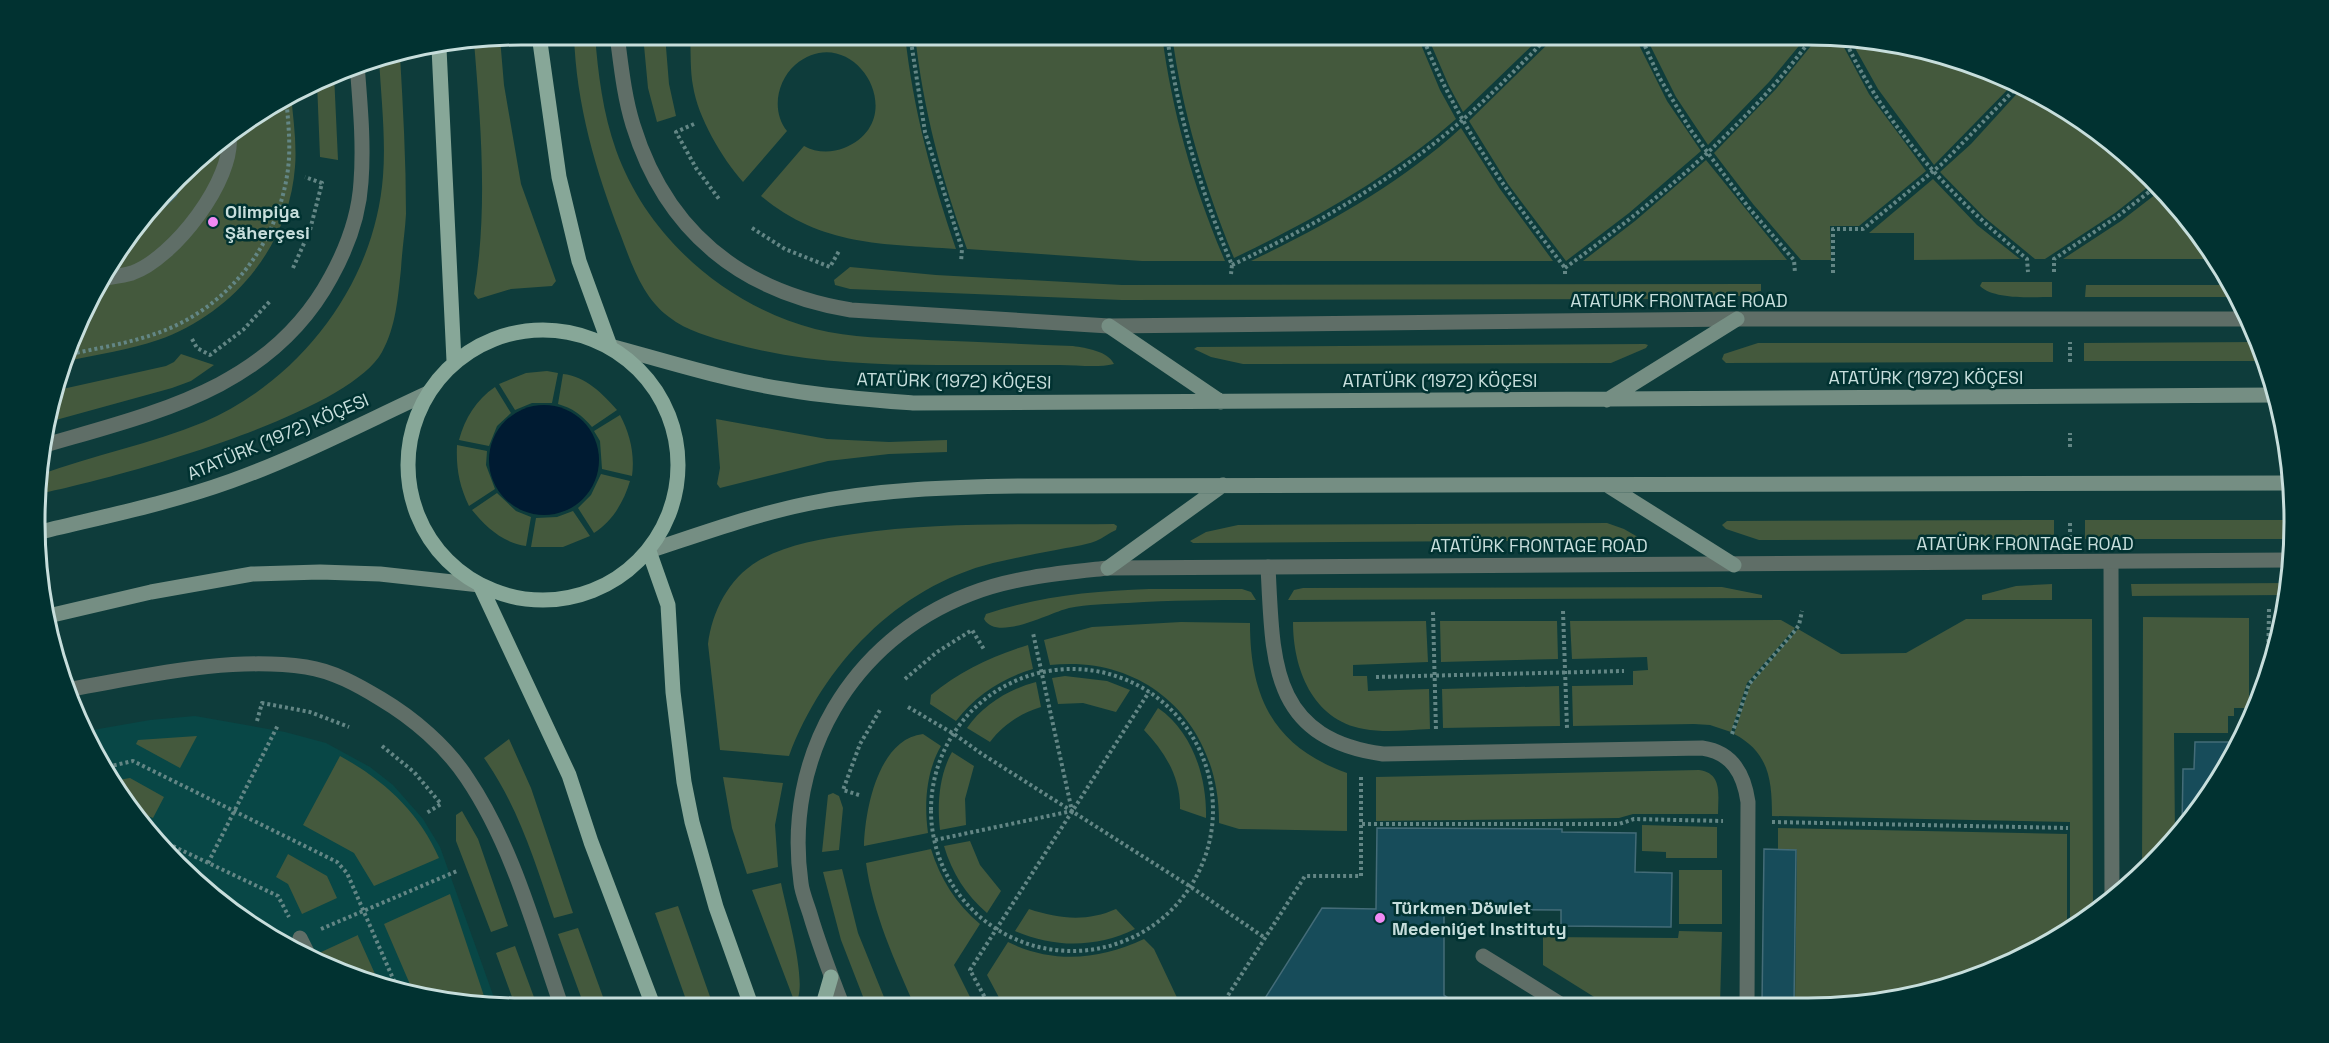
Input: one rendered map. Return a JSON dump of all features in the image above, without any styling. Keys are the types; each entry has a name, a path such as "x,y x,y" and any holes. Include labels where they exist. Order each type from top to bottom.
{"main road":[{"path":"541,45 559,177 579,261 610,346"},
{"path":"439,52 454,361"},
{"path":"1607,400 1737,319"},
{"path":"1109,326 1221,402"},
{"path":"54,615 150,592 252,574 320,572 380,574 480,585 515,598 553,600 589,593 622,576 649,551 672,509 679,463 671,417 647,376 610,346 571,331 530,329 490,339 454,361 428,393 411,434 408,478 420,521 445,558 480,585 569,776 591,842 650,998"},
{"name":"ATATÜRK (1972) KÖÇESI","path":"610,346 722,376 788,390 846,398 913,403 2267,395"},
{"name":"ATATÜRK (1972) KÖÇESI","path":"45,531 136,510 232,481 335,437 428,393"},
{"path":"649,551 734,523 806,504 914,489 1223,485 2282,483"},
{"path":"1108,568 1223,485"},
{"path":"1607,485 1734,565"},
{"path":"649,551 668,605 673,692 684,782 692,822 716,907 748,998"},
{"path":"825,998 831,977"}],"street":[{"name":"ATATURK FRONTAGE ROAD","path":"619,45 626,98 646,159 659,185 696,235 716,254 760,284 810,302 851,310 1109,326 1737,319 2239,319"},
{"path":"52,443 174,406 236,377 266,357 286,338 322,295 343,255 354,223 361,184 362,149 358,74"},
{"path":"113,277 133,273 168,250 192,224 218,184 229,144"},
{"name":"ATATÜRK FRONTAGE ROAD","path":"839,998 801,885 798,848 800,798 819,738 849,684 874,654 922,617 970,594 1051,574 1108,568 2282,560"},
{"path":"2111,563 2112,888"},
{"path":"1268,567 1273,653 1285,689 1293,707 1306,723 1323,736 1342,745 1383,754 1702,748 1713,749 1734,764 1742,777 1748,802 1747,998"},
{"path":"75,688 179,670 284,665 335,675 362,687 391,705 445,750 467,777 485,808 508,858 558,998"},
{"path":"300,938 303,945"},
{"path":"1483,956 1551,998"}],"path":[{"path":"912,45 925,132 962,249 960,262"},
{"path":"1169,45 1194,158 1207,203 1232,265 1231,274"},
{"path":"1426,45 1444,88 1462,120 1504,187 1565,268 1565,274"},
{"path":"1232,265 1298,232 1383,182 1462,120 1539,45"},
{"path":"1645,45 1671,99 1707,152 1749,207 1794,260 1795,273"},
{"path":"1565,268 1632,217 1707,152 1772,85 1806,45"},
{"path":"1849,47 1874,91 1933,172 1972,213 2027,259 2028,272"},
{"path":"1833,273 1833,229 1863,229 1933,172 2013,92"},
{"path":"76,353 136,339 175,326 214,302 247,270 267,238 285,187 290,152 287,107"},
{"path":"693,124 676,132 691,160 719,199"},
{"path":"292,268 310,230 322,183 305,177"},
{"path":"2054,272 2054,259 2150,191"},
{"path":"752,228 785,249 830,267 838,251"},
{"path":"192,339 197,348 210,355 243,330 271,300"},
{"path":"2070,340 2070,362"},
{"path":"2070,433 2070,447"},
{"path":"2070,520 2070,539"},
{"path":"2268,643 2269,608"},
{"path":"1563,611 1567,729"},
{"path":"1731,735 1749,684 1799,625 1802,611"},
{"path":"1433,612 1436,731"},
{"path":"904,679 937,652 972,630 984,651"},
{"path":"1033,633 1072,811"},
{"path":"1064,669 1108,674 1149,692 1182,721 1204,759 1210,781 1213,825 1202,868 1191,887 1178,904 1144,932 1124,942 1103,948 1081,951 1048,949 1016,939 996,929 963,899 941,861 935,840 932,818 934,785 944,753 954,734 983,700 1022,678 1042,672 1064,669"},
{"path":"1376,677 1624,671"},
{"path":"985,998 970,970 1149,692"},
{"path":"257,721 262,703 310,712 349,727"},
{"path":"908,707 954,734 1191,887 1265,938"},
{"path":"859,795 843,790 860,744 880,710"},
{"path":"208,863 278,725"},
{"path":"382,746 414,772 441,804 425,814"},
{"path":"112,766 133,761 337,862 347,873 394,981"},
{"path":"1226,998 1305,876 1361,876 1362,774"},
{"path":"935,840 1072,811"},
{"path":"1362,824 1619,824 1634,819 1731,821"},
{"path":"1770,821 2068,828"},
{"path":"174,846 278,896 300,938 457,871"}],"shaded area":[{"path":"544,405 565,409 583,421 595,439 599,460 595,481 583,499 565,511 544,515 523,511 505,499 493,481 489,460 493,439 505,421 523,409"},
{"path":"195,716 285,732 326,743 370,767 393,785 423,819 440,847 494,997 429,989 368,973 311,949 283,934 231,900 207,880 163,836 143,812 109,760 93,730 150,720"}],"green space":[{"path":"575,45 596,45 602,93 611,136 630,182 648,211 669,239 694,264 751,304 782,318 829,332 885,338 1073,346 1102,353 1114,364 1094,366 912,365 834,361 782,354 731,343 691,330 676,322 660,309 645,291 612,212 583,112"},
{"path":"644,45 666,45 669,84 676,116 657,122 648,88"},
{"path":"690,45 906,45 924,144 956,249 878,243 830,233 806,225 761,196 804,146 819,151 834,151 844,148 865,134 874,116 875,96 867,78 854,63 837,54 816,54 795,65 784,79 778,97 779,115 787,131 743,182 719,150 705,124 696,98"},
{"path":"916,45 1163,45 1186,150 1203,206 1225,261 1142,261 967,249 935,144"},
{"path":"1173,45 1421,45 1440,90 1456,119 1405,160 1350,196 1234,258 1213,204 1196,148"},
{"path":"1431,45 1533,45 1463,112"},
{"path":"1547,45 1639,45 1667,101 1701,151 1629,213 1566,261 1508,184 1469,121"},
{"path":"1650,45 1800,45 1769,82 1708,145 1676,97"},
{"path":"1812,45 1844,46 1869,94 1926,171 1859,226 1830,226 1831,260 1801,260 1753,204 1714,153 1776,89"},
{"path":"501,46 504,85 521,184 556,281 552,286 511,289 478,299 474,294 482,200 474,48"},
{"path":"1855,48 1931,61 1961,70 2008,89 1934,165 1878,89"},
{"path":"400,60 406,214 396,312 382,352 360,376 323,399 223,442 169,460 46,492 48,472 204,422 239,404 272,381 301,354 327,323 348,290 365,254 377,216 383,176 384,132 380,67"},
{"path":"334,83 338,160 320,157 317,91"},
{"path":"2017,94 2046,109 2098,143 2147,188 2115,213 2045,259 2035,259 1984,217 1940,172 1971,144"},
{"name":"Olimpiýa Şäherçesi","path":"292,104 295,167 290,196 269,250 252,274 210,313 158,340 73,360 109,283 143,231 163,207 207,163 231,143"},
{"path":"1461,128 1500,189 1553,261 1251,261 1333,218 1387,185"},
{"path":"1706,160 1787,260 1583,261 1635,221"},
{"path":"1933,179 1977,225 2020,259 1914,260 1914,233 1869,233"},
{"path":"2154,195 2186,231 2205,259 2063,259 2121,221"},
{"path":"850,267 936,275 1122,285 1761,284 1761,291 1725,299 1122,300 850,289 835,285 834,280"},
{"path":"1982,282 2052,282 2052,297 2014,297 1994,294 1980,286"},
{"path":"2086,285 2221,285 2228,297 2085,297"},
{"path":"2249,342 2256,361 2084,361 2084,343"},
{"path":"1758,343 2053,343 2053,362 1726,363 1722,359 1724,354"},
{"path":"1648,345 1646,348 1611,363 1243,364 1211,357 1194,349 1197,347"},
{"path":"181,354 214,365 191,381 172,388 56,420 64,389 166,366 174,362"},
{"path":"547,371 558,373 552,403 532,403 515,410 499,384 526,373"},
{"path":"563,374 586,382 600,392 617,410 592,427 576,412 558,404"},
{"path":"495,387 511,413 497,426 489,446 459,440 472,410"},
{"path":"620,415 631,444 632,476 602,469 600,441 594,431"},
{"path":"716,419 827,439 889,442 947,440 947,452 889,454 828,461 720,488 717,484 720,468"},
{"path":"457,445 487,451 486,465 495,489 469,506 459,476"},
{"path":"601,474 630,481 617,510 607,523 594,533 578,508 591,495"},
{"path":"497,493 516,511 531,517 526,546 502,538 472,510"},
{"path":"573,511 590,536 563,547 531,547 536,518 557,517"},
{"path":"2054,520 2054,539 1759,540 1726,529 1722,525 1727,521"},
{"path":"2085,520 2284,520 2283,539 2085,539"},
{"path":"1607,523 1624,529 1643,540 1193,543 1190,541 1206,532 1238,525"},
{"path":"984,524 1114,524 1117,526 1116,530 1091,543 993,563 958,574 925,590 895,611 868,634 843,661 822,691 789,756 720,750 708,644 710,632 723,597 738,577 758,561 781,550 804,543 886,530"},
{"path":"2280,583 2278,595 2132,596 2131,584"},
{"path":"2052,584 2052,600 1982,600 1982,595 2016,586"},
{"path":"1722,587 1762,595 1762,598 1288,600 1294,590 1303,588"},
{"path":"1149,589 1242,589 1251,592 1256,600 1083,606 1069,608 1024,624 1000,628 984,619 986,614 1047,599 1087,593"},
{"path":"2143,617 2249,618 2248,704 2246,708 2234,708 2234,716 2228,716 2228,733 2174,733 2175,825 2142,860"},
{"path":"1966,619 2092,619 2093,903 2072,918 2070,919 2070,822 1772,816 1771,791 1766,768 1755,749 1734,734 1750,685 1798,629 1841,654 1906,653"},
{"path":"1781,620 1795,628 1747,683 1731,732 1710,725 1694,724 1573,726 1572,686 1633,685 1633,671 1648,670 1647,657 1572,659 1570,621"},
{"path":"1426,621 1428,662 1353,665 1353,676 1367,676 1368,691 1429,689 1430,729 1380,731 1346,724 1331,715 1309,689 1297,657 1293,622"},
{"path":"1440,621 1557,621 1558,659 1441,662"},
{"path":"1181,622 1250,623 1255,674 1261,697 1271,716 1284,734 1301,749 1322,762 1347,773 1347,831 1239,829 1219,823 1216,788 1207,755 1192,727 1172,703 1147,684 1118,671 1085,665 1050,665 1044,640 1092,627"},
{"path":"1028,645 1033,669 1011,677 981,695 956,721 930,704 931,695 965,672 989,659"},
{"path":"1065,676 1107,681 1130,690 1116,712 1083,703 1058,704 1052,678"},
{"path":"1036,682 1041,707 1013,720 990,742 967,728 997,699"},
{"path":"1559,686 1560,726 1443,728 1442,689"},
{"path":"1158,708 1180,730 1196,757 1204,787 1206,818 1180,809 1175,776 1159,747 1144,730"},
{"path":"923,734 941,746 932,766 927,788 928,833 864,846 871,796 885,762 895,749 908,739"},
{"path":"197,736 180,768 136,744 138,740"},
{"path":"509,739 531,788 573,913 554,918 516,815 507,795 484,758"},
{"path":"952,752 974,766 965,799 966,825 940,830 940,790 944,770"},
{"path":"340,756 371,776 398,799 421,826 439,858 374,886 354,853 303,825"},
{"path":"1699,770 1707,772 1716,780 1718,814 1633,814 1619,818 1376,821 1376,777"},
{"path":"723,777 783,783 775,825 778,867 747,874 732,828"},
{"path":"130,778 164,797 153,818 143,812 121,780"},
{"path":"833,793 839,796 843,808 839,850 822,852 828,795"},
{"path":"462,811 478,839 508,926 491,932 456,841 456,815"},
{"path":"1642,825 1717,827 1717,858 1666,858 1666,852 1642,851"},
{"path":"1778,828 2067,834 2067,921 1990,962 1931,982 1870,994 1795,998 1797,850 1778,849"},
{"path":"970,841 980,865 1001,891 987,913 961,883 944,846"},
{"path":"931,849 950,890 963,908 980,924 954,965 970,998 911,998 886,937 874,901 866,863"},
{"path":"288,854 327,876 337,898 302,914 288,884 276,877"},
{"path":"842,869 858,933 884,998 864,998 841,940 823,872"},
{"path":"1679,870 1722,870 1722,924 1679,924"},
{"path":"781,883 798,965 800,981 798,998 793,998 752,890"},
{"path":"450,894 484,996 410,985 384,924"},
{"path":"678,906 710,998 685,998 655,913"},
{"path":"1029,909 1073,918 1094,916 1116,909 1135,929 1105,940 1075,944 1045,941 1015,931"},
{"path":"578,928 603,998 581,998 558,934"},
{"path":"1679,931 1722,932 1720,998 1596,998 1543,965 1543,937 1678,938"},
{"path":"358,935 376,975 339,962 319,953"},
{"path":"1144,939 1154,949 1177,998 999,998 987,975 1008,942 1042,954 1076,957 1127,946"},
{"path":"515,946 534,998 512,998 496,953"}],"building":[{"path":"178,192 176,196 158,213"},
{"path":"2195,742 2230,742 2204,786 2182,817 2183,769 2194,769"},
{"name":"Türkmen Döwlet Medeniýet Instituty","path":"1377,828 1562,829 1562,832 1636,833 1635,872 1672,873 1671,927 1561,926 1561,910 1444,909 1444,995 1448,998 1265,998 1322,908 1376,909"},
{"path":"1764,849 1796,850 1794,998 1762,998"}],"place":[{"name":"Olimpiýa Şäherçesi","path":"213,222"},
{"name":"Türkmen Döwlet Medeniýet Instituty","path":"1380,918"}]}
